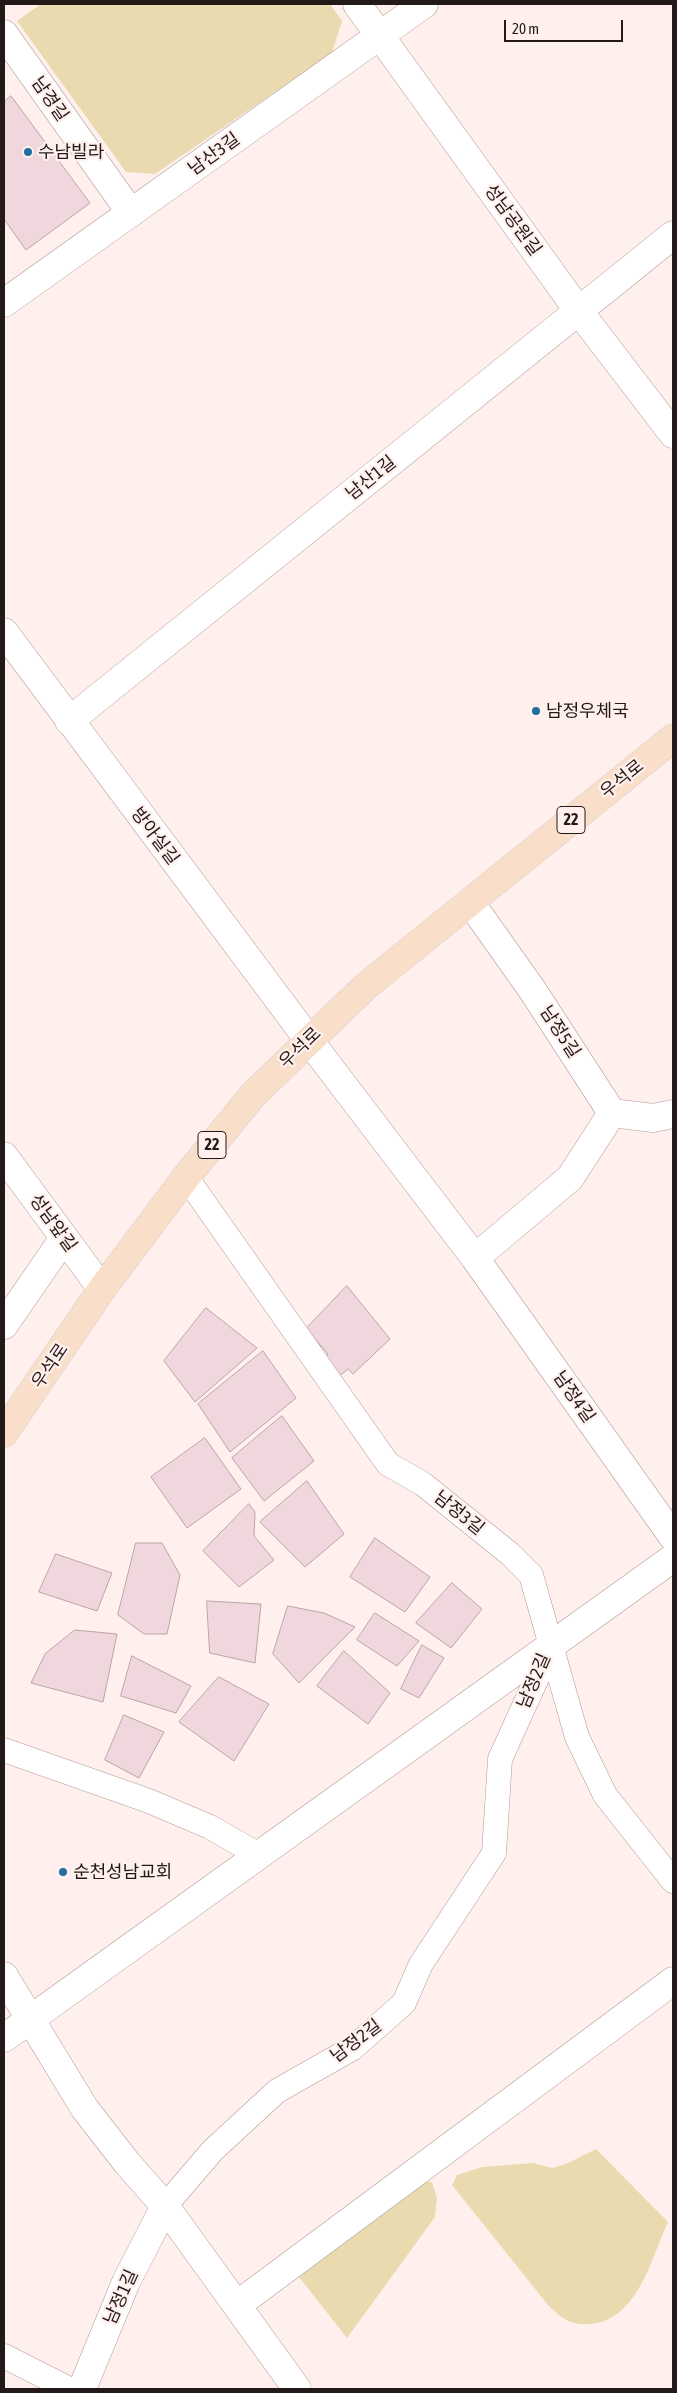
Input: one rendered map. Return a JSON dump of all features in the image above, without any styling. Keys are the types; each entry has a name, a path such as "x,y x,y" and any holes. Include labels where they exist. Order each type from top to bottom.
{"main road":[{"name":"우석로","path":"4,1433 102,1289 186,1177 253,1095 366,986 673,738"}],"street":[{"name":"성남공원길","path":"357,4 578,310 673,434"},
{"name":"남산3길","path":"4,303 424,4"},
{"name":"남경길","path":"4,34 131,213"},
{"name":"남산1길","path":"68,721 673,235"},
{"name":"방아실길","path":"4,632 68,721 308,1040"},
{"name":"남정5길","path":"470,902 533,991 612,1113"},
{"name":"남정4길","path":"308,1040 475,1258 673,1537"},
{"path":"475,1258 570,1178 612,1113 653,1118 673,1114"},
{"name":"성남앞길","path":"4,1156 102,1289"},
{"path":"4,1325 64,1238"},
{"path":"551,1647 673,1558"},
{"name":"남정2길","path":"30,2019 551,1647"},
{"path":"4,1976 85,2109 127,2163 165,2206 297,2389"},
{"path":"237,2305 673,1981"},
{"path":"4,2038 30,2019"},
{"name":"남정1길","path":"82,2389 126,2282 165,2206"}],"lane":[{"name":"남정3길","path":"186,1177 388,1464 423,1484 510,1554 531,1574 577,1737 605,1795 673,1880"},
{"name":"남정2길","path":"165,2206 213,2150 277,2091 353,2048 404,2003 421,1964 494,1853 500,1759 551,1647"},
{"path":"4,1750 149,1801 210,1827 259,1855"},
{"path":"4,2356 69,2389"}],"shaded area":[{"path":"41,4 330,4 342,21 332,53 155,174 126,172 17,21"},
{"path":"596,2149 668,2222 649,2269 632,2299 607,2320 591,2324 578,2324 562,2318 548,2305 452,2185 457,2175 482,2167 533,2163 552,2168 566,2164"},
{"path":"426,2181 432,2182 437,2198 435,2217 347,2338 299,2277"}],"building":[{"name":"수남빌라","path":"11,96 90,203 26,250 4,219 4,102"},
{"path":"347,1286 390,1339 353,1374 348,1369 337,1378 323,1359 328,1354 306,1329"},
{"path":"206,1308 257,1348 195,1402 164,1361"},
{"path":"263,1351 296,1398 230,1452 198,1404"},
{"path":"282,1416 314,1461 264,1501 232,1458"},
{"path":"205,1438 241,1489 187,1528 151,1477"},
{"path":"307,1481 344,1534 305,1567 260,1522"},
{"path":"249,1504 255,1512 254,1536 274,1560 239,1587 203,1551"},
{"path":"375,1538 430,1577 405,1612 350,1577"},
{"path":"136,1543 162,1543 180,1575 167,1634 144,1634 118,1615"},
{"path":"56,1554 112,1573 97,1611 39,1592"},
{"path":"452,1583 482,1609 451,1648 416,1623"},
{"path":"207,1601 261,1604 255,1663 210,1653"},
{"path":"288,1606 324,1613 355,1627 299,1683 273,1654"},
{"path":"375,1613 419,1641 397,1666 357,1640"},
{"path":"75,1630 117,1634 103,1702 31,1683 45,1654"},
{"path":"422,1645 444,1658 419,1698 401,1689"},
{"path":"344,1651 390,1693 368,1724 317,1686"},
{"path":"132,1656 191,1686 176,1713 121,1696"},
{"path":"219,1677 269,1704 234,1761 179,1722"},
{"path":"124,1715 164,1732 139,1778 105,1760"}],"place":[{"name":"수남빌라","path":"28,152"},
{"name":"남정우체국","path":"536,711"},
{"name":"순천성남교회","path":"63,1872"}]}
